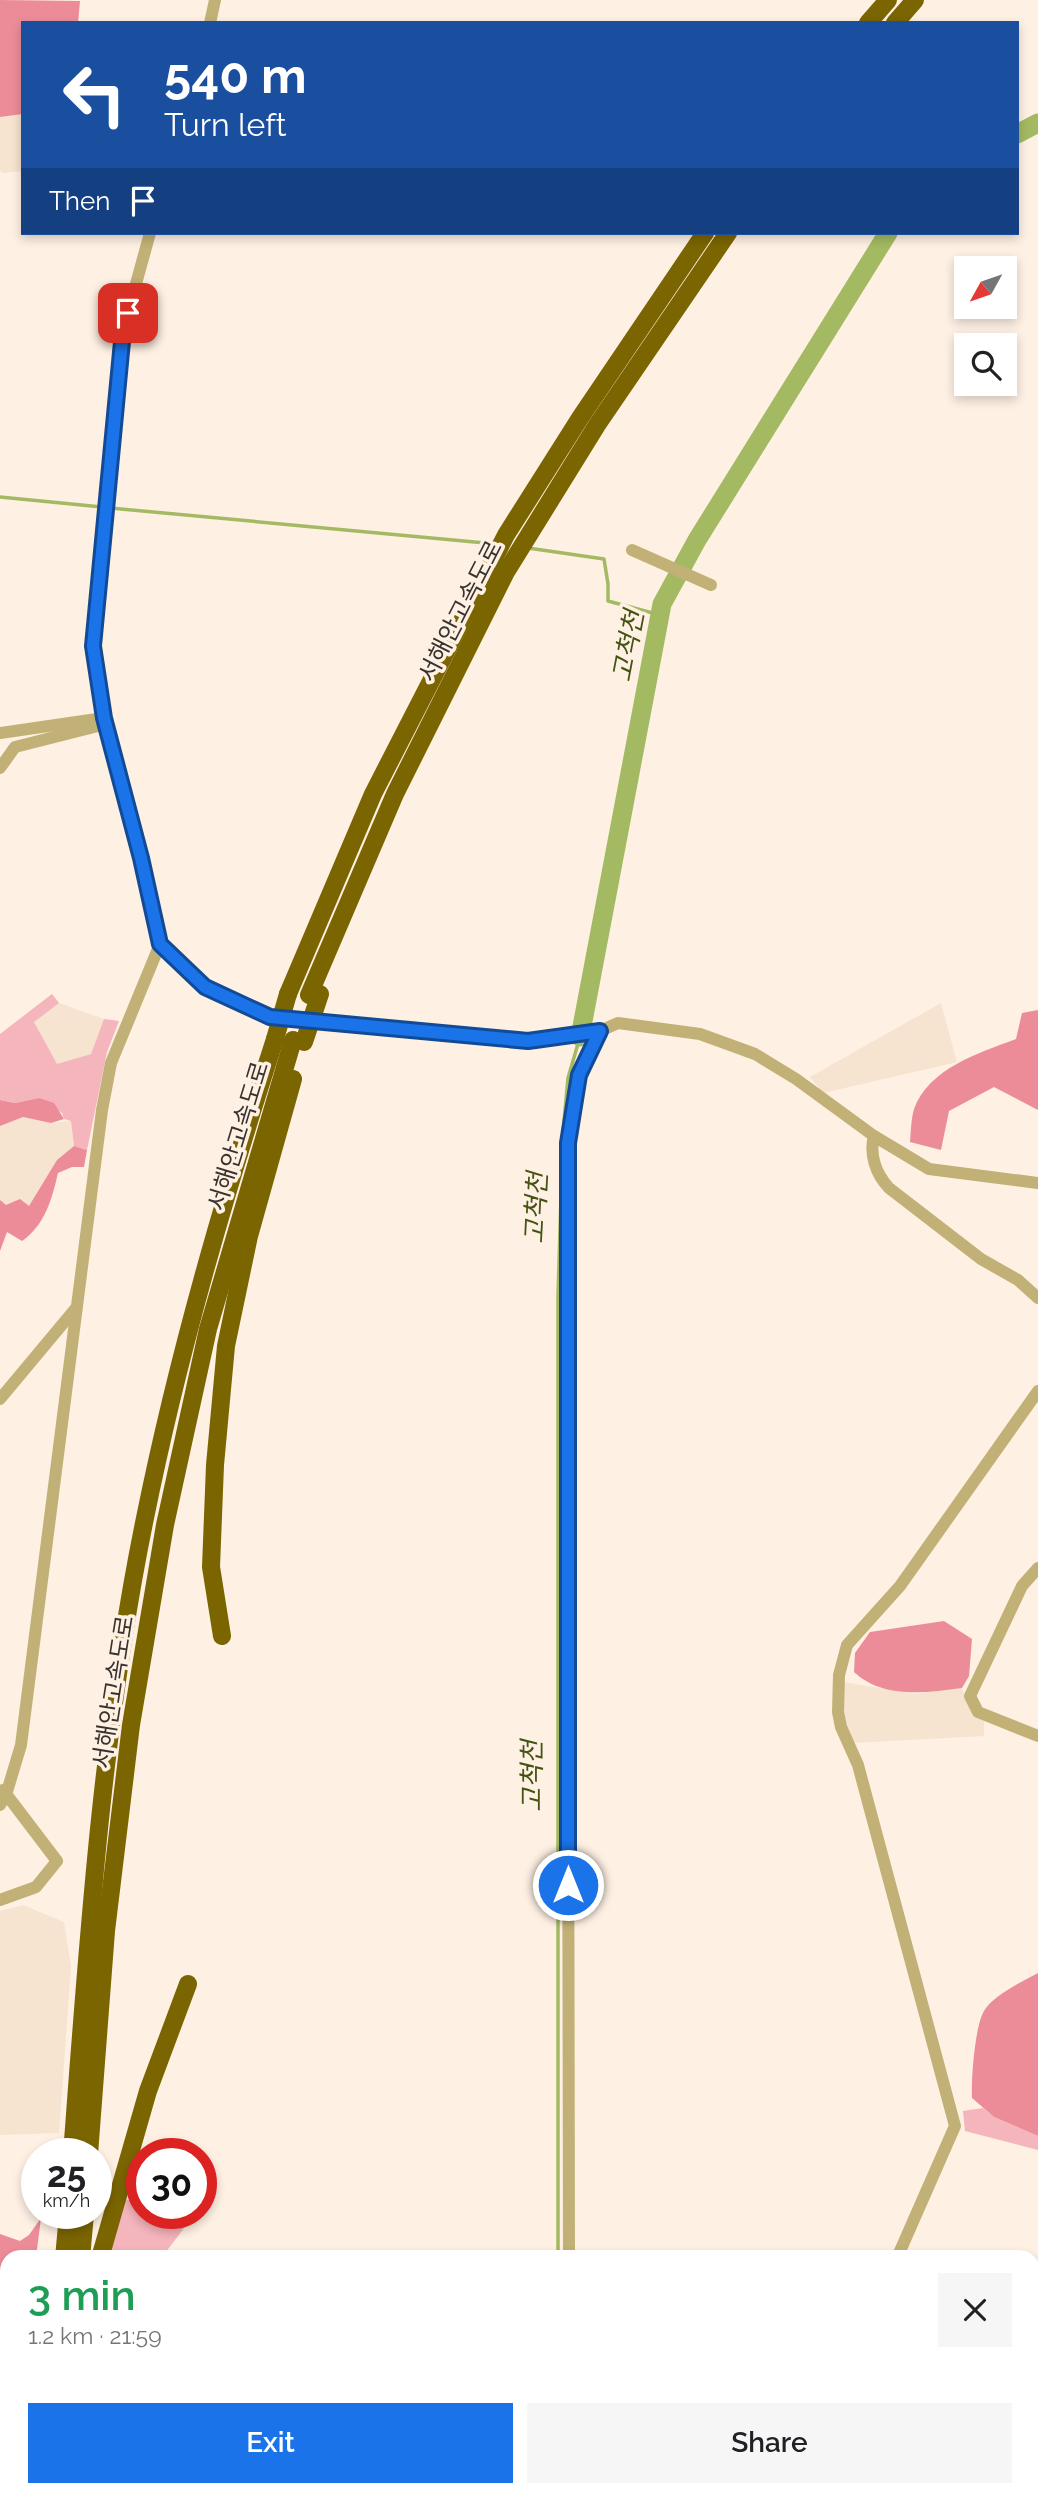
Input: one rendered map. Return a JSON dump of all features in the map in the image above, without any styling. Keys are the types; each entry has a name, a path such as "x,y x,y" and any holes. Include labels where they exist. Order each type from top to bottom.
{"highway":[{"path":"870,21 888,0"},
{"path":"897,21 915,0"},
{"name":"서해안고속도로","path":"73,2138 89,1929 112,1724 144,1521 186,1332 288,994 373,794 486,572 580,418 704,235"},
{"name":"서해안고속도로","path":"90,2138 106,1931 131,1725 165,1525 208,1329 339,919 395,794 506,572 597,425 727,235"},
{"path":"222,1636 211,1567 215,1465 226,1346 249,1236 299,1041"},
{"path":"102,2250 148,2091 188,1984"},
{"path":"65,2250 67,2229"},
{"path":"82,2250 84,2229"}],"street":[{"path":"210,21 213,3"},
{"path":"149,235 123,331 93,646 105,721 160,944 205,987 270,1017 528,1041 561,1034 596,1031 618,1023 652,1025 700,1034 755,1054 796,1079 874,1136 929,1169 1038,1183"},
{"path":"632,551 707,583"},
{"path":"0,733 105,721"},
{"path":"0,768 15,747 105,721"},
{"path":"0,1900 36,1887 57,1861 2,1796 21,1745 111,1063 160,944"},
{"path":"569,2250 568,1143 579,1075 596,1031"},
{"path":"874,1136 871,1149 880,1178 890,1188 981,1259 1018,1280 1038,1298"},
{"path":"0,1399 77,1307"},
{"path":"901,2250 956,2126 858,1765 841,1727 838,1712 839,1675 846,1645 900,1586 1038,1391"},
{"path":"1038,1568 1022,1586 970,1696 978,1712 1038,1736"}],"shaded area":[{"path":"0,0 80,1 78,21 21,21 21,114 0,117"},
{"path":"21,114 21,171 0,171 0,117"},
{"path":"52,994 59,1003 34,1022 57,1064 91,1054 104,1019 119,1021 107,1052 87,1150 74,1146 71,1121 64,1119 62,1113 39,1098 15,1103 0,1100 0,1034"},
{"path":"59,1003 104,1019 91,1054 56,1065 34,1021"},
{"path":"941,1003 957,1062 823,1093 810,1077"},
{"path":"1038,1010 1038,1110 994,1087 949,1111 941,1150 910,1142 914,1109 931,1083 971,1056 1016,1039 1022,1013"},
{"path":"39,1098 54,1103 64,1119 51,1123 23,1117 0,1126 0,1100 15,1103"},
{"path":"23,1117 51,1123 71,1121 74,1146 57,1160 29,1207 6,1206 0,1200 0,1126"},
{"path":"74,1146 87,1150 84,1167 72,1167 58,1173 42,1219 22,1241 7,1232 0,1251 0,1200 6,1205 20,1199 29,1206 57,1160"},
{"path":"944,1621 972,1639 969,1676 962,1688 919,1692 891,1690 865,1681 854,1672 855,1653 870,1632"},
{"path":"843,1682 915,1694 962,1688 969,1706 984,1721 984,1736 852,1743 842,1716"},
{"path":"23,1905 64,1922 71,1966 59,2133 0,2135 0,1911"},
{"path":"1038,1973 1038,2136 994,2117 972,2098 972,2089 976,2040 984,2011 1001,1994"},
{"path":"983,2108 994,2117 1038,2136 1038,2150 965,2131 963,2111"},
{"path":"125,2199 126,2229 183,2229 167,2250 109,2250"},
{"path":"33,2229 40,2229 37,2250 0,2250 0,2234 20,2241"}],"waterway":[{"name":"고척천","path":"1019,133 1038,123"},
{"name":"고척천","path":"580,1037 662,604 697,540 887,235"},
{"path":"0,497 102,507"},
{"path":"110,508 496,544"},
{"path":"528,548 604,559 608,601 660,615"},
{"name":"고척천","path":"563,1132 568,1078 580,1037"},
{"name":"고척천","path":"558,2250 558,1296 561,1196"}],"route":[{"path":"128,313 123,331 93,646 104,718 141,858 160,944 205,987 270,1017 528,1041 561,1034 600,1031 579,1075 568,1143 568,1885"}]}
